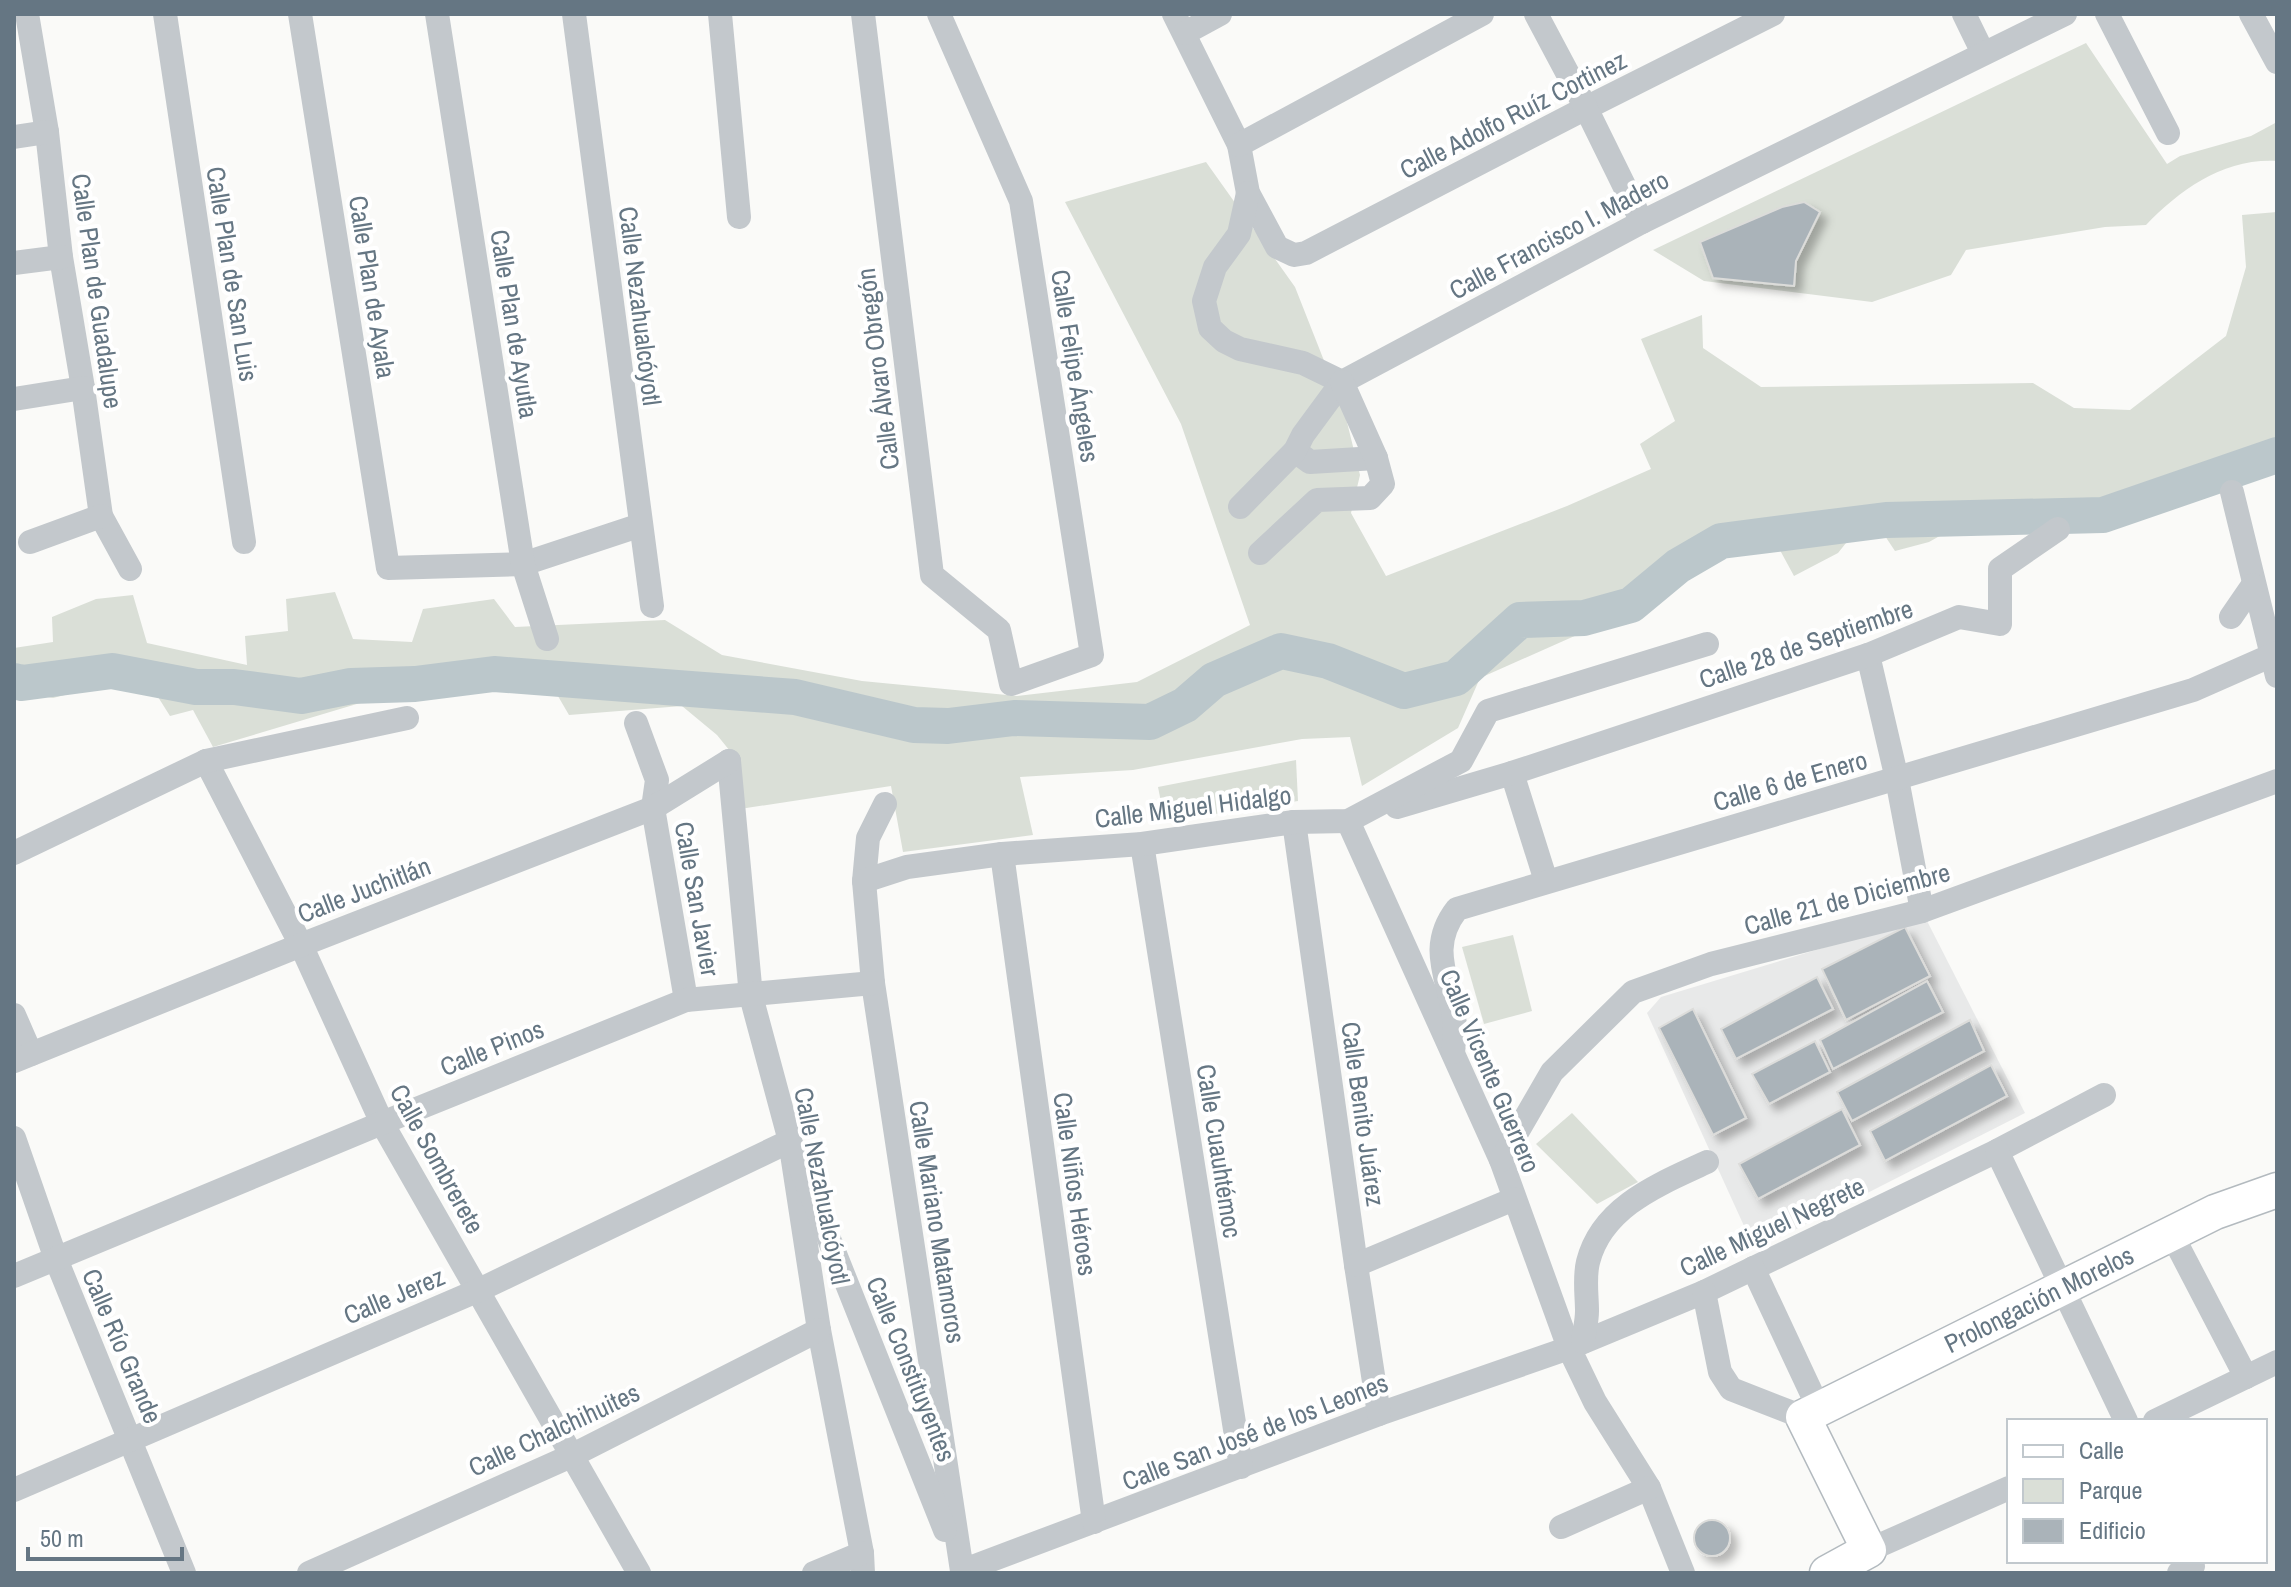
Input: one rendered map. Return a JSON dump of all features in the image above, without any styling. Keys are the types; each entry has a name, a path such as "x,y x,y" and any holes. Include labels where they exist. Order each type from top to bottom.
{"main road":[{"name":"Prolongación Morelos","path":"1811,1413 2171,1233 2215,1212 2277,1190"},
{"path":"1811,1413 1869,1550 1827,1573"}],"street":[{"name":"Calle Plan de Guadalupe","path":"27,14 47,132 61,257 101,516 130,569"},
{"name":"Calle Plan de San Luis","path":"165,14 244,542"},
{"name":"Calle Plan de Ayala","path":"300,14 388,568 523,564"},
{"name":"Calle Plan de Ayutla","path":"437,14 523,564 547,639"},
{"name":"Calle Nezahualcóyotl","path":"574,14 652,606"},
{"path":"720,14 739,217"},
{"name":"Calle Álvaro Obregón","path":"863,14 932,575 999,630 1011,684"},
{"name":"Calle Felipe Ángeles","path":"939,14 1021,201 1092,655 1011,684"},
{"path":"1220,14 1180,24 1239,145 1248,193 1239,234 1215,267 1204,301 1210,328 1224,341 1240,349 1303,363 1342,382 1376,458 1383,484 1370,498 1317,500 1260,553"},
{"path":"1239,145 1482,14"},
{"path":"1536,14 1642,222"},
{"name":"Calle Adolfo Ruíz Cortinez","path":"1248,193 1277,247 1294,255 1306,253 1773,14"},
{"path":"1964,14 1983,53"},
{"name":"Calle Francisco I. Madero","path":"1342,382 1642,222 2065,14"},
{"path":"2107,14 2168,133"},
{"path":"2251,14 2277,62"},
{"path":"14,137 47,132"},
{"path":"14,263 61,257"},
{"path":"1240,507 1295,451 1342,382"},
{"path":"14,399 83,388"},
{"path":"1295,451 1310,462 1376,458"},
{"path":"2232,492 2253,585 2275,662"},
{"path":"30,542 101,516"},
{"path":"523,564 641,525"},
{"name":"Calle 28 de Septiembre","path":"1348,821 1512,773 1868,655 1959,617 2000,624 2000,569 2058,529"},
{"path":"2231,617 2253,585"},
{"name":"Calle Miguel Hidalgo","path":"864,881 907,867 1002,854 1142,844 1294,822 1348,821 1461,761 1488,711 1707,644"},
{"path":"1868,655 1897,779 1922,911"},
{"name":"Calle 6 de Enero","path":"1453,1052 1455,1026 1441,954 1441,938 1446,923 1457,909 2193,690 2275,662"},
{"path":"14,853 206,761 407,718"},
{"path":"636,723 657,780 729,761"},
{"name":"Calle Sombrerete","path":"206,761 301,945 382,1123 639,1573"},
{"name":"Calle Nezahualcóyotl","path":"729,761 751,996 790,1141 819,1330 862,1563"},
{"name":"Calle Juchitlán","path":"23,1058 301,945 653,808 729,761"},
{"path":"1512,773 1546,881"},
{"name":"Calle San Javier","path":"657,780 653,808 686,1000"},
{"name":"Calle 21 de Diciembre","path":"1501,1160 1552,1072 1633,992 1711,964 1922,911 2277,781"},
{"name":"Calle Mariano Matamoros","path":"885,804 868,838 864,881 873,983 962,1572"},
{"name":"Calle Vicente Guerrero","path":"1348,821 1501,1160 1514,1199 1576,1345 1595,1402 1649,1488 1683,1573"},
{"name":"Calle Benito Juárez","path":"1294,822 1379,1414"},
{"name":"Calle Cuauhtémoc","path":"1142,844 1241,1467"},
{"name":"Calle Niños Héroes","path":"1002,854 1094,1522"},
{"name":"Calle Pinos","path":"14,1276 686,1000 873,983"},
{"path":"14,1015 23,1058"},
{"name":"Calle Miguel Negrete","path":"1576,1345 1704,1292 1997,1151 2104,1095"},
{"name":"Calle Río Grande","path":"14,1138 56,1259 184,1573"},
{"name":"Calle Constituyentes","path":"790,1141 962,1572"},
{"name":"Calle Jerez","path":"14,1490 479,1290 790,1141"},
{"path":"1997,1151 2125,1419"},
{"path":"1576,1345 1587,1315 1585,1282 1588,1263 1603,1228 1641,1195 1707,1162"},
{"path":"1356,1265 1514,1199"},
{"path":"2171,1233 2246,1377"},
{"path":"1753,1268 1811,1413"},
{"path":"1704,1292 1720,1372 1731,1389 1811,1413"},
{"name":"Calle Chalchihuites","path":"309,1573 571,1456 819,1330"},
{"name":"Calle San José de los Leones","path":"962,1572 1379,1414 1576,1345"},
{"path":"2159,1419 2277,1362"},
{"path":"1561,1527 1649,1488"},
{"path":"1869,1550 2007,1489"},
{"path":"814,1573 862,1563"}],"shaded area":[{"path":"1925,917 2025,1113 1755,1250 1647,1013 1661,997"}],"green space":[{"path":"2086,43 2167,164 2180,156 2251,136 2277,122 2277,161 2258,161 2221,170 2174,199 2146,225 2105,227 1966,250 1951,275 1872,302 1704,281 1653,250"},
{"path":"1206,162 1295,287 1345,414 1360,475 1351,513 1386,576 1567,506 1651,469 1640,444 1675,421 1641,339 1702,315 1703,348 1761,387 2033,383 2074,408 2130,410 2226,336 2246,267 2242,215 2277,212 2277,442 2125,499 2002,501 1929,542 1895,551 1883,533 1854,533 1838,553 1794,576 1769,530 1723,549 1633,610 1480,678 1458,728 1362,786 1350,737 1302,739 1133,770 1020,777 1033,835 903,852 891,786 740,809 734,756 717,735 682,706 569,715 555,691 468,691 360,703 213,747 193,710 170,716 153,689 120,681 53,698 14,691 14,648 53,642 52,617 96,599 133,595 147,643 247,665 245,636 288,631 286,599 335,592 353,639 412,642 423,609 494,599 515,627 665,620 722,655 862,681 1017,696 1137,682 1250,625 1181,424 1065,202"},
{"path":"1296,760 1298,801 1165,822 1158,787"},
{"path":"1513,935 1532,1011 1484,1024 1462,947"},
{"path":"1572,1113 1638,1182 1597,1204 1536,1144"}],"building":[{"path":"1804,202 1820,212 1796,261 1794,286 1713,278 1700,242 1782,207"},
{"path":"1905,927 1930,976 1846,1020 1822,969"},
{"path":"1817,977 1833,1009 1736,1059 1721,1029"},
{"path":"1927,981 1943,1012 1833,1069 1820,1040"},
{"path":"1693,1009 1746,1118 1713,1135 1659,1028"},
{"path":"1970,1020 1984,1051 1852,1121 1837,1092"},
{"path":"1815,1041 1830,1072 1769,1104 1752,1074"},
{"path":"1991,1065 2007,1096 1885,1161 1870,1131"},
{"path":"1842,1109 1860,1145 1758,1199 1739,1164"},
{"path":"1712,1520 1725,1525 1730,1538 1725,1551 1712,1556 1699,1551 1694,1538 1699,1525"}],"waterway":[{"path":"14,681 22,683 112,671 196,687 234,687 301,696 351,686 415,684 494,674 795,697 914,725 948,726 1014,718 1150,722 1185,705 1214,680 1281,651 1328,661 1404,691 1456,678 1520,620 1584,618 1631,605 1678,566 1721,541 1886,520 2103,515 2277,455"}]}
